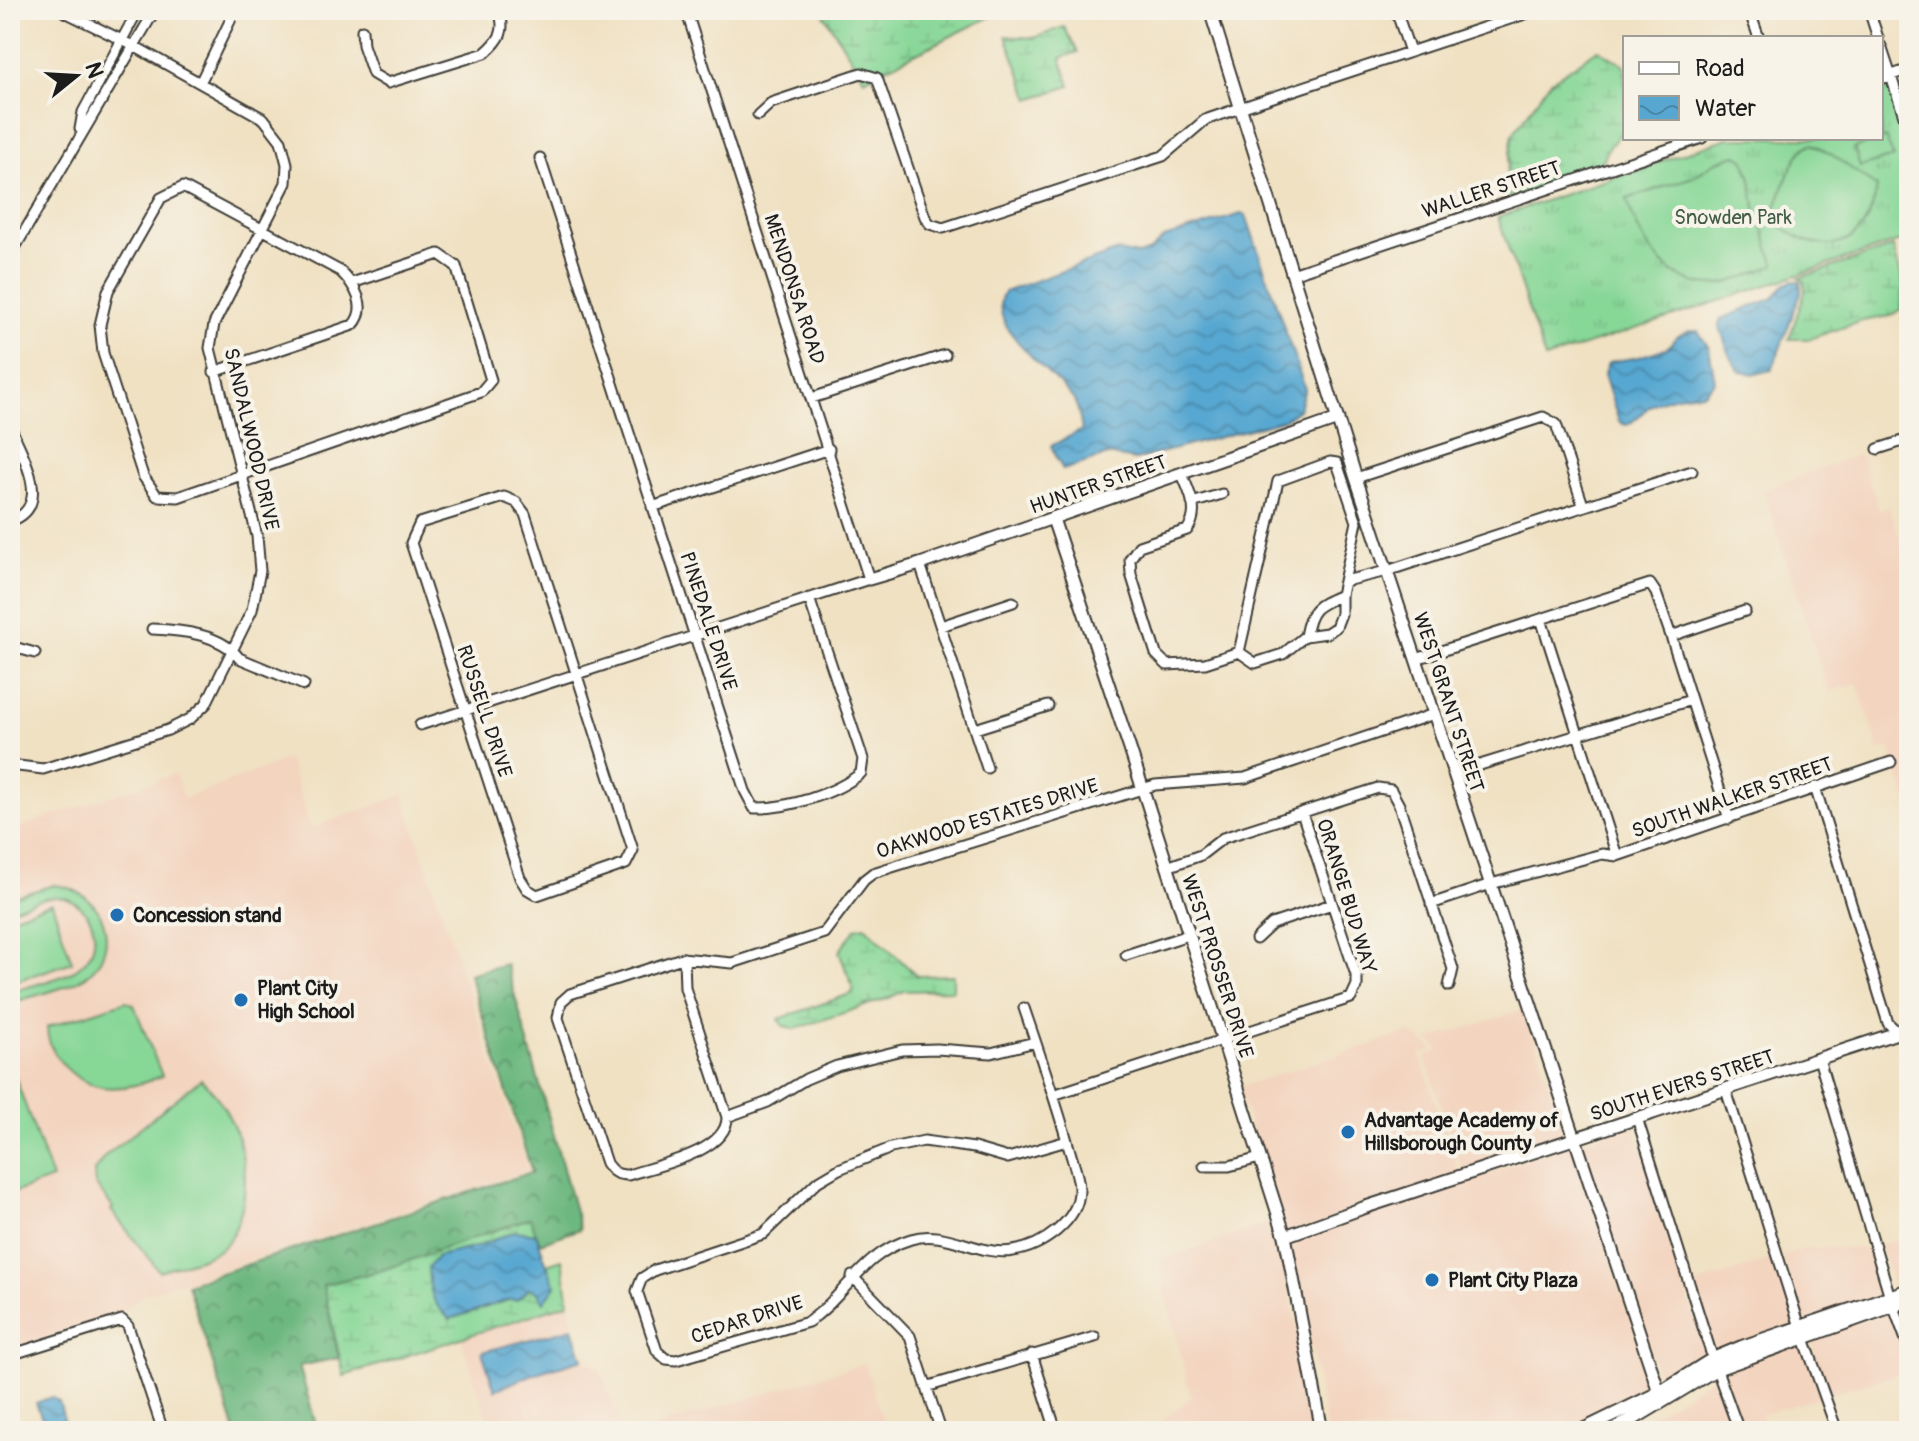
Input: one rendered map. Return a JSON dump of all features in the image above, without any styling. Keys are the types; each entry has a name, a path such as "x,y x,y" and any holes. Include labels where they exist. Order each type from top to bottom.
{"main road":[{"path":"1611,1431 1715,1364 1892,1301 1909,1290"},
{"path":"1892,1301 1909,1300"},
{"path":"1581,1431 1661,1398"}],"street":[{"path":"10,20 15,10"},
{"path":"78,136 83,112 138,10"},
{"path":"10,256 155,10"},
{"path":"200,83 233,10"},
{"path":"362,30 363,45 373,74 388,83 485,53 497,43 504,25 499,10"},
{"name":"MENDONSA ROAD","path":"686,10 869,579"},
{"name":"WEST GRANT STREET","path":"1210,10 1356,478 1661,1398"},
{"path":"1396,10 1410,52"},
{"path":"758,115 771,103 861,73 877,78 925,217 930,224 943,228 1163,156 1205,120 1521,12 1537,10"},
{"path":"1749,10 1758,36"},
{"path":"1869,10 1877,36"},
{"name":"SANDALWOOD DRIVE","path":"10,765 43,769 168,730 190,719 206,704 252,610 260,571 257,536 210,348 214,324 286,183 287,164 281,141 264,119 65,11"},
{"path":"1909,69 1886,77 1909,131"},
{"name":"WALLER STREET","path":"1292,274 1696,140"},
{"name":"PINEDALE DRIVE","path":"540,158 745,791 754,808 775,809 847,784 861,773 863,759 809,598"},
{"path":"214,372 353,325 361,309 352,283 340,271 183,187 161,198 108,291 100,325 103,353 143,476 157,496 178,497 242,476 481,392 491,380 456,266 450,261 439,254 352,283"},
{"path":"812,398 945,355"},
{"path":"1356,478 1543,417 1556,424 1583,505"},
{"name":"HUNTER STREET","path":"869,579 1053,519 1338,419"},
{"path":"10,426 29,472 34,494 30,507 20,518 10,521"},
{"path":"1878,449 1909,439"},
{"path":"652,507 829,449"},
{"path":"1330,462 1339,464 1356,517 1341,595 1341,614 1336,627 1327,633 1305,636 1283,654 1255,663 1239,652 1280,479 1330,462"},
{"path":"1345,581 1387,571 1692,471"},
{"path":"1182,474 1194,517 1187,530 1139,546 1130,559 1131,574 1152,641 1160,660 1174,666 1205,663 1239,652"},
{"path":"1192,503 1222,494"},
{"name":"RUSSELL DRIVE","path":"504,497 516,502 525,514 578,674 633,850 626,864 537,895 527,889 520,878 411,543 420,523 504,497"},
{"name":"WEST PROSSER DRIVE","path":"1053,519 1285,1236 1322,1431"},
{"path":"920,564 987,768"},
{"path":"420,725 869,579"},
{"path":"1416,659 1650,584 1671,636 1729,819"},
{"path":"1305,636 1308,616 1318,605 1341,595"},
{"path":"941,626 1013,602"},
{"path":"1671,636 1745,611"},
{"path":"1541,619 1617,856"},
{"path":"152,629 186,631 232,649 239,658 304,685"},
{"path":"10,646 35,653"},
{"path":"1454,773 1691,700"},
{"path":"975,729 1048,706"},
{"name":"OAKWOOD ESTATES DRIVE","path":"727,1117 723,1134 695,1154 628,1175 611,1171 558,1018 561,1002 570,994 684,958 732,963 824,933 864,880 873,873 1142,788 1167,783 1245,778 1434,714"},
{"name":"SOUTH WALKER STREET","path":"1431,904 1602,854 1617,856 1891,762"},
{"path":"1815,787 1888,1023 1904,1031 1909,1043"},
{"path":"1167,867 1201,855 1223,838 1378,788 1391,790 1399,805 1453,969 1449,986"},
{"name":"ORANGE BUD WAY","path":"1223,1040 1351,998 1357,985 1302,813"},
{"path":"1256,939 1272,924 1332,904"},
{"path":"1126,955 1188,935"},
{"path":"684,958 685,988 727,1117 768,1102 806,1079 837,1066 902,1050 991,1053 1035,1042"},
{"path":"1024,1008 1067,1141"},
{"name":"SOUTH EVERS STREET","path":"1285,1236 1904,1031"},
{"path":"1053,1095 1223,1040"},
{"path":"1819,1059 1909,1348"},
{"path":"1726,1090 1802,1332 1837,1431"},
{"path":"1637,1118 1739,1431"},
{"name":"CEDAR DRIVE","path":"924,1141 974,1148 1008,1158 1067,1141 1080,1188 1077,1204 1068,1219 1043,1242 1011,1252 987,1250 944,1237 913,1238 883,1251 852,1276 822,1312 808,1322 676,1360 666,1359 657,1351 637,1291 642,1278 655,1270 763,1234 817,1182 839,1169 891,1148 924,1141"},
{"path":"1204,1166 1229,1166 1260,1158"},
{"path":"852,1276 910,1336 941,1431"},
{"path":"10,1355 122,1320 128,1326 163,1431"},
{"path":"926,1387 1095,1337"},
{"path":"1032,1354 1056,1431"}],"shaded area":[{"path":"1860,454 1879,510 1889,507 1909,566 1909,808 1889,747 1879,750 1857,683 1829,692 1763,490"},
{"name":"Plant City High School","path":"288,759 311,828 403,795 528,1170 142,1295 127,1308 105,1318 10,1349 10,830 175,774 184,799"},
{"path":"1525,1009 1566,1137 1463,1171 1425,1057 1439,1048 1428,1040"},
{"name":"Advantage Academy of Hillsborough County","path":"1410,1032 1435,1050 1420,1055 1460,1176 1285,1236 1238,1087"},
{"path":"1634,1124 1707,1358 1662,1387 1582,1141"},
{"path":"1573,1144 1654,1391 1570,1431 1327,1431 1290,1239"},
{"path":"1275,1221 1317,1431 1149,1431 1191,1397 1158,1261"},
{"path":"1909,1237 1909,1286 1894,1291 1880,1245"},
{"path":"1806,1248 1871,1248 1884,1294 1804,1321 1783,1255"},
{"path":"1774,1258 1795,1324 1716,1353 1695,1285"},
{"path":"569,1303 573,1328 483,1352 496,1390 536,1373 583,1359 599,1368 624,1431 491,1431 461,1338"},
{"path":"1891,1310 1909,1363 1909,1394 1898,1374 1829,1394 1810,1340"},
{"path":"1801,1343 1820,1397 1761,1415 1766,1431 1743,1431 1722,1372"},
{"path":"865,1363 886,1431 641,1431"},
{"path":"1714,1376 1733,1431 1621,1431 1668,1406"}],"green space":[{"path":"821,10 1004,10 864,79"},
{"path":"1064,27 1078,52 1061,58 1070,86 1030,99 1006,36 1034,38"},
{"path":"1598,49 1623,65 1623,130 1607,150 1598,168 1508,198 1505,184 1513,134 1550,82"},
{"name":"Snowden Park","path":"1889,83 1909,142 1909,238 1545,359 1498,217 1722,140 1883,140 1883,84"},
{"path":"1886,138 1893,157 1860,167 1854,148"},
{"path":"1811,144 1831,154 1877,187 1872,210 1863,226 1852,238 1838,244 1806,241 1772,219 1792,166 1804,148"},
{"path":"1736,155 1744,159 1755,207 1775,265 1726,283 1709,285 1693,282 1679,276 1655,255 1638,228 1627,199 1693,177 1716,162"},
{"path":"1893,247 1904,286 1901,309 1891,316 1862,321 1809,339 1789,339 1805,292 1804,281 1799,278"},
{"path":"54,885 71,889 95,907 103,920 106,934 104,949 98,963 79,981 10,1003 10,992 73,971 88,957 93,946 92,924 87,914 70,900 46,898 10,910 10,898"},
{"path":"52,903 72,962 10,983 10,917"},
{"path":"865,926 917,976 953,975 953,990 903,991 795,1029 783,1026 779,1019 853,993 839,952 856,928"},
{"path":"506,964 580,1229 540,1243 530,1219 380,1271 323,1285 339,1358 299,1366 317,1428 308,1431 235,1431 187,1284 532,1172 469,974"},
{"path":"126,1001 134,1005 162,1076 120,1088 107,1088 82,1080 57,1057 49,1041 47,1027"},
{"path":"10,1063 52,1179 10,1194"},
{"path":"201,1079 224,1108 239,1141 245,1178 240,1215 234,1232 223,1247 202,1258 159,1271 111,1210 113,1208 95,1184 94,1171 105,1156"},
{"path":"530,1218 536,1234 515,1231 477,1247 438,1256 450,1319 508,1300 517,1300 530,1288 538,1293 550,1275 547,1264 562,1259 569,1303 344,1376 323,1285 380,1271"}],"water":[{"path":"1246,215 1305,389 1298,410 1283,420 1135,460 1108,455 1063,470 1051,446 1082,430 1078,410 1073,399 1012,335 1000,306 1004,292 1118,251 1139,255 1150,251 1164,238"},
{"path":"1801,282 1801,292 1772,370 1756,374 1740,372 1731,359 1719,325 1721,319 1774,298 1784,285"},
{"path":"1698,331 1709,348 1715,381 1704,393 1664,399 1630,423 1619,422 1604,375 1606,366 1610,362 1667,348 1676,337"},
{"path":"515,1231 536,1234 556,1286 544,1302 530,1288 517,1300 508,1300 450,1319 433,1296 428,1267 438,1256 477,1247"},
{"path":"573,1328 583,1359 536,1373 495,1390 482,1352"},
{"path":"51,1397 59,1402 65,1423 63,1428 47,1431 36,1403"}],"place":[{"name":"Concession stand","path":"117,915"},
{"name":"Plant City High School","path":"241,1000"},
{"name":"Advantage Academy of Hillsborough County","path":"1348,1132"},
{"name":"Plant City Plaza","path":"1432,1280"}]}
